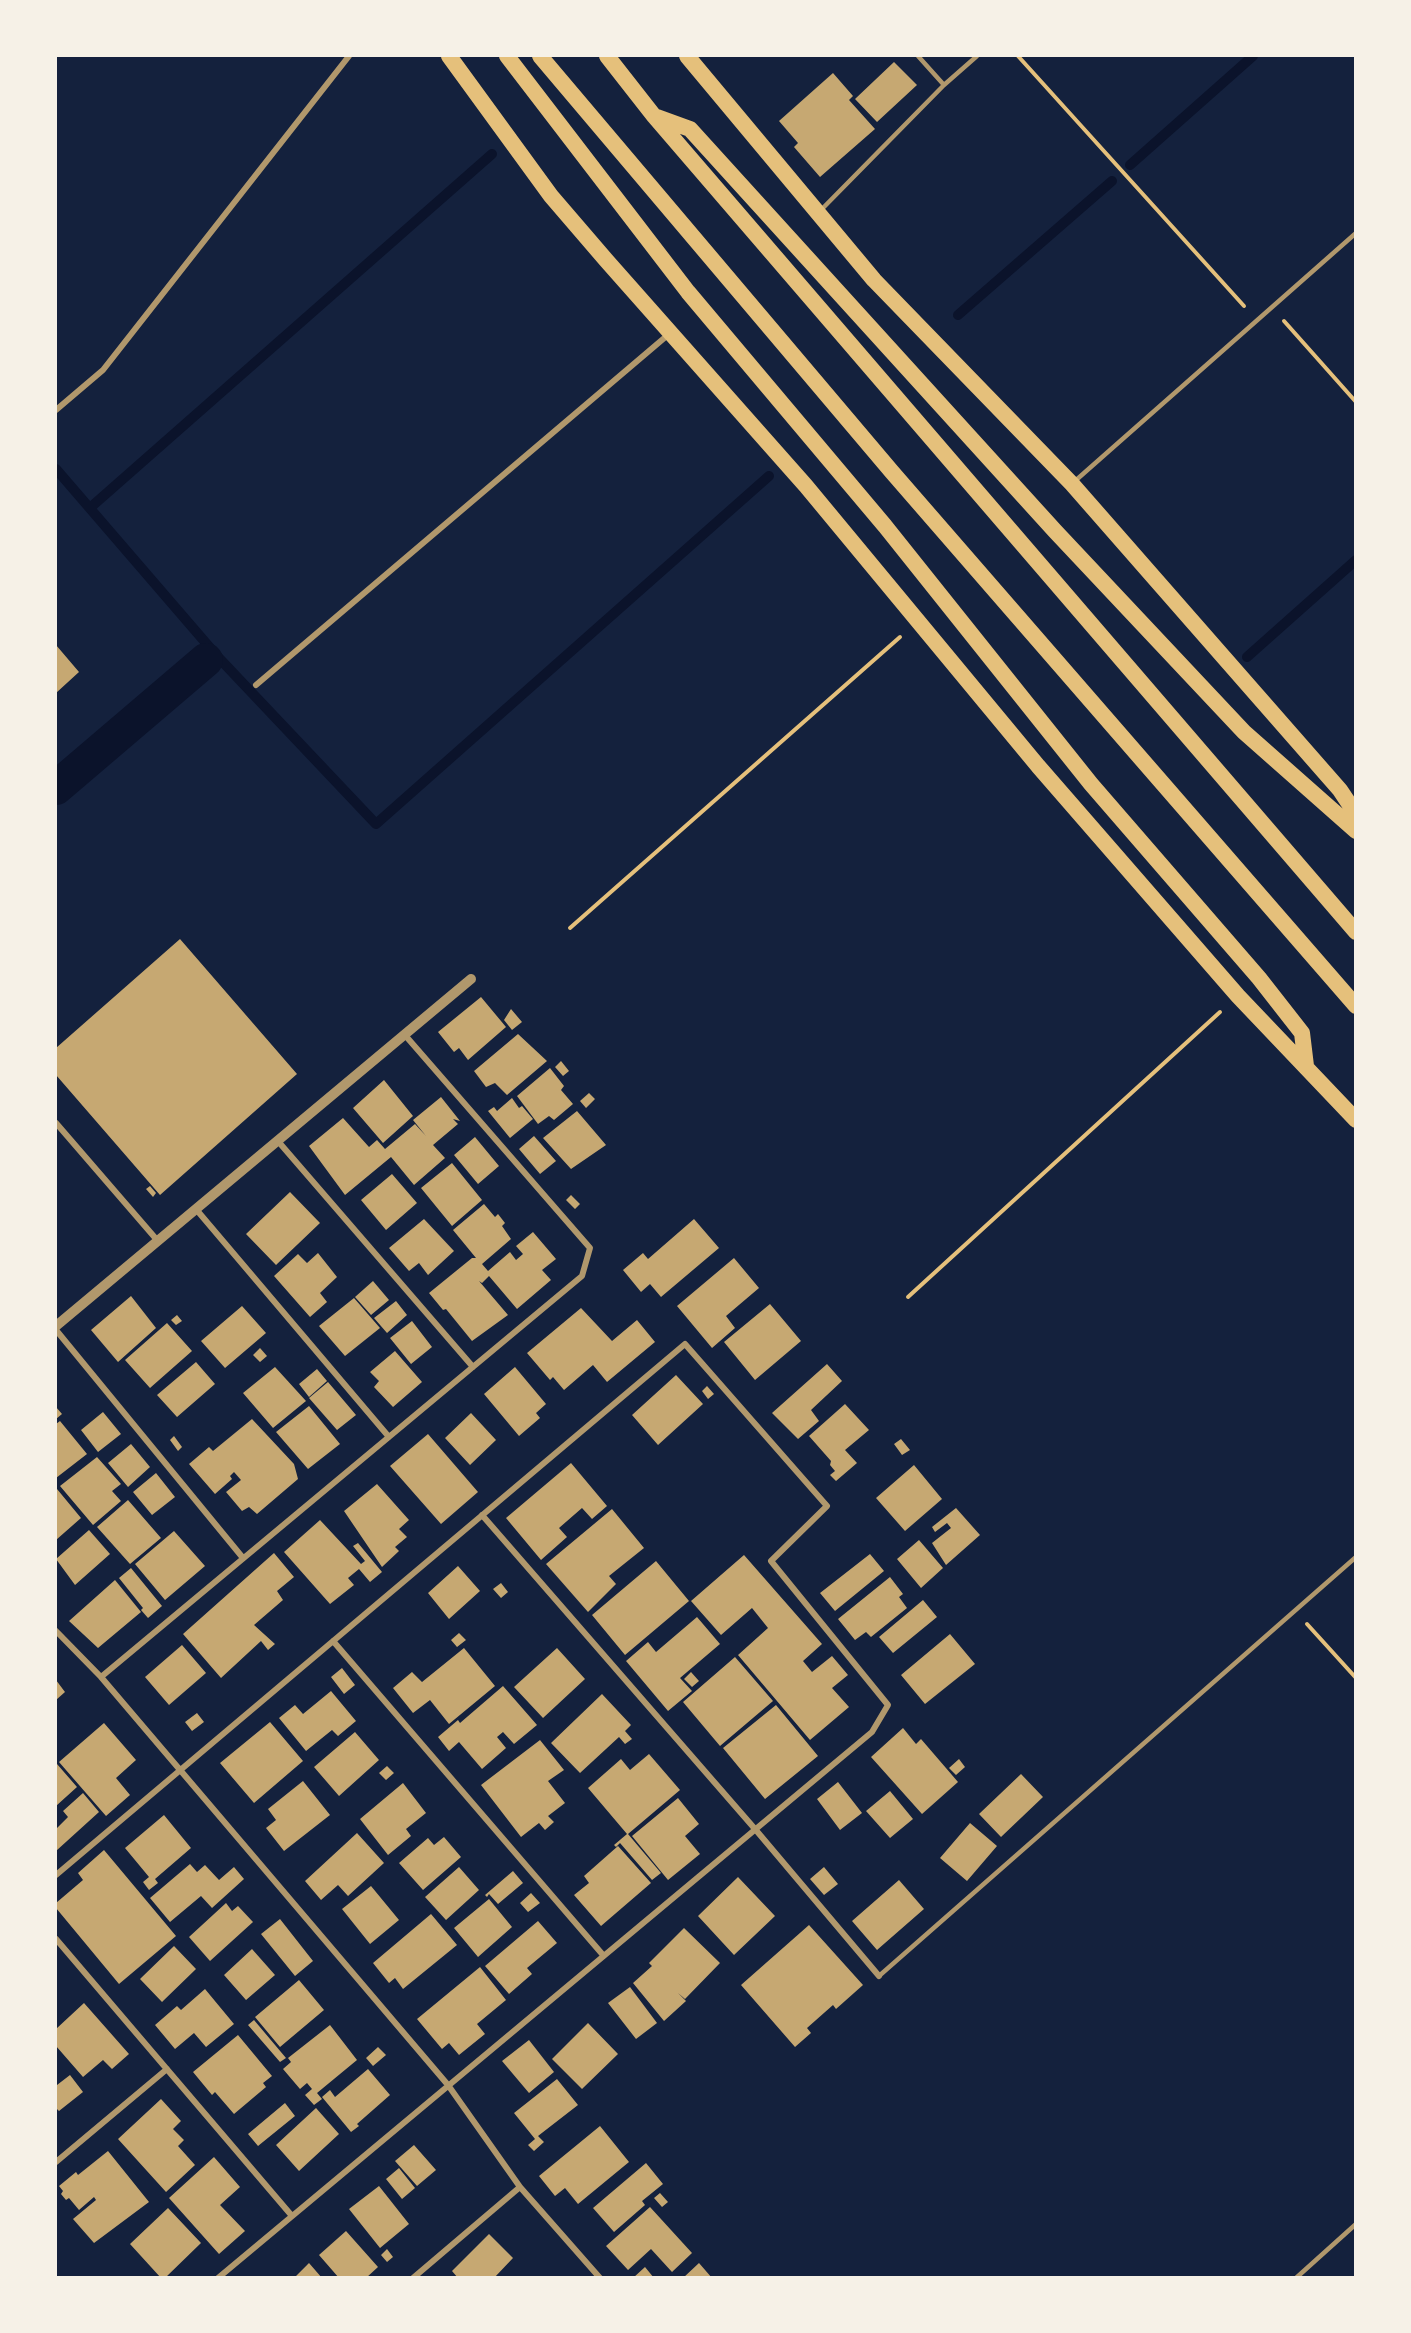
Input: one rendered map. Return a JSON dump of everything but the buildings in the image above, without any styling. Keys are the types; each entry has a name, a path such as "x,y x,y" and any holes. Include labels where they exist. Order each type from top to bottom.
{"highway":[{"path":"449,56 551,196 806,486 1038,766 1238,996 1356,1120"},
{"path":"507,56 688,292 885,526 1091,784 1259,978 1302,1033 1306,1066"},
{"path":"540,56 892,472 1356,1006"},
{"path":"607,56 654,116 1356,932"},
{"path":"687,56 874,280 1072,483 1332,781 1356,814"},
{"path":"654,116 690,129 1055,531 1244,732 1356,831"}],"street":[{"path":"56,410 103,370 349,56"},
{"path":"256,685 670,333"},
{"path":"243,1558 56,1328 195,1208 471,979"},
{"path":"101,1677 582,1275 590,1248 404,1034"},
{"path":"56,1122 158,1240"},
{"path":"277,1140 473,1367"},
{"path":"195,1208 389,1437"},
{"path":"56,1875 685,1344 827,1506 771,1561 888,1705 872,1732 218,2277"},
{"path":"482,1515 755,1829 879,1976"},
{"path":"56,1631 101,1677 448,2085 520,2187 600,2277"},
{"path":"333,1641 603,1955"},
{"path":"56,1939 292,2216"},
{"path":"56,2162 166,2069"},
{"path":"413,2277 520,2187"}],"lane":[{"path":"918,56 944,85"},
{"path":"817,214 944,85 977,56"},
{"path":"1072,483 1356,233"},
{"path":"879,1976 1356,1557"},
{"path":"1296,2277 1356,2224"}],"path":[{"path":"1018,56 1257,320"},
{"path":"1272,307 1356,402"},
{"path":"570,928 919,620"},
{"path":"908,1297 1238,996"},
{"path":"1295,1610 1356,1678"}],"waterway":[{"path":"1130,165 1253,56"},
{"path":"91,507 492,154"},
{"path":"958,315 1112,181"},
{"path":"56,469 218,657"},
{"path":"206,660 218,657 376,824 769,476"},
{"path":"1247,657 1356,560"},
{"path":"56,788 206,660"}]}
